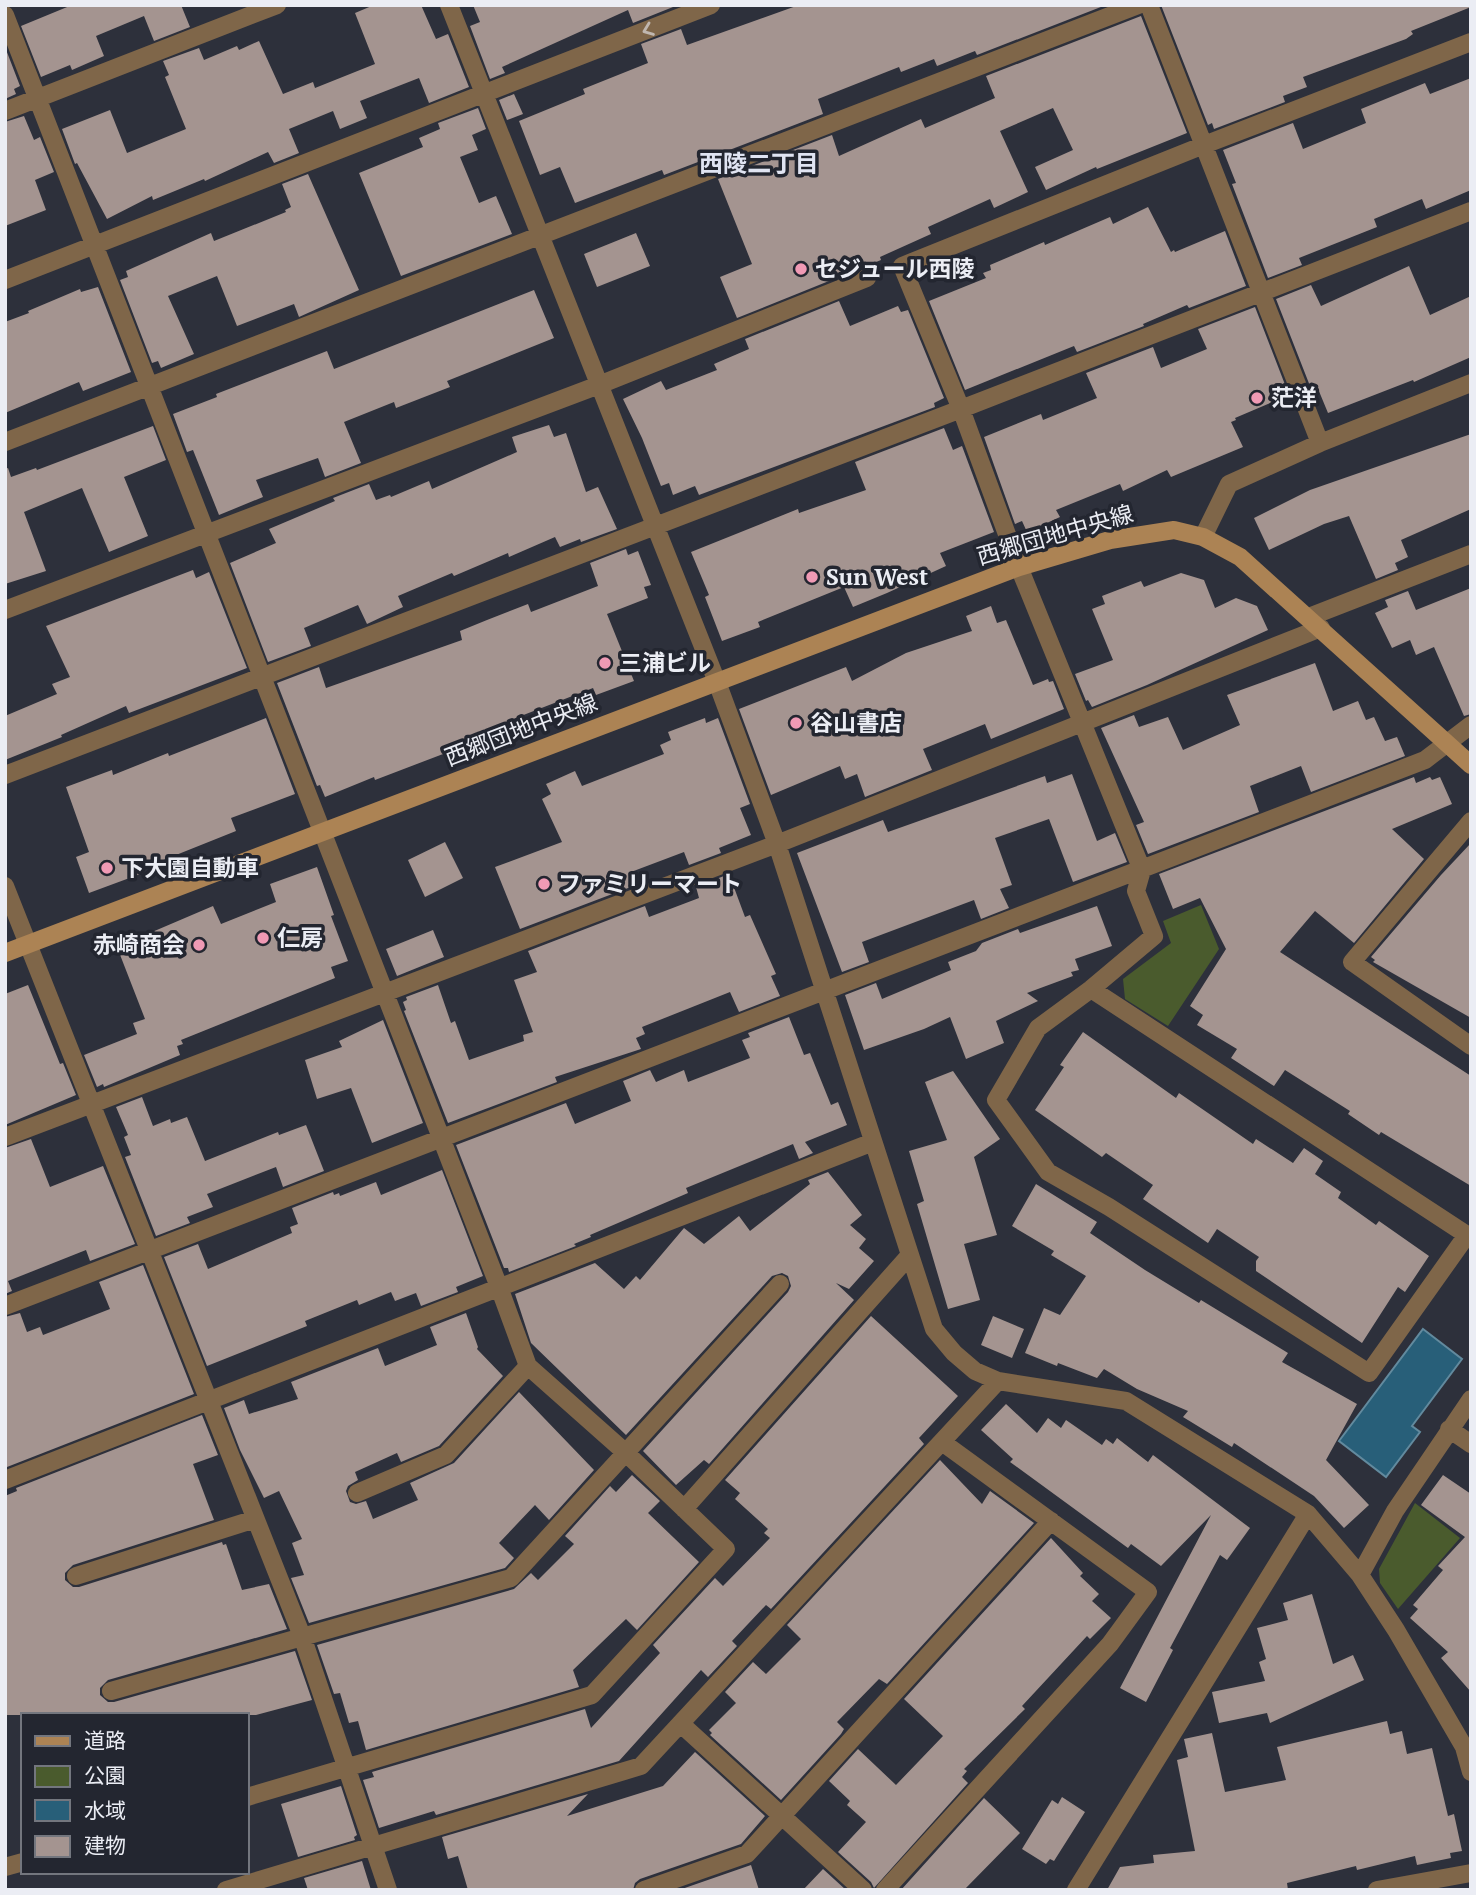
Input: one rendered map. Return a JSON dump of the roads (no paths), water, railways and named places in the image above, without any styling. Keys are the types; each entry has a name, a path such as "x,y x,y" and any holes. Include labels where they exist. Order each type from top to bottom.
{"street":[{"path":"5,111 277,5"},
{"path":"449,5 717,682 777,844 934,1329 954,1353 975,1371 998,1381 1126,1401 1308,1514 1360,1576 1396,1630 1467,1745 1471,1772"},
{"path":"5,280 711,5"},
{"path":"5,442 1138,5"},
{"path":"1149,5 1320,443"},
{"path":"5,15 528,1366 626,1453 726,1549 592,1695 248,1797"},
{"path":"1091,989 1467,1235 1369,1373 1109,1206 1048,1172 996,1100 1038,1028 1091,989 1154,936 1136,891 1142,870 1019,567 961,409 902,266 1203,145 1471,42"},
{"path":"5,775 1471,211"},
{"path":"5,610 599,385 867,278"},
{"path":"1203,537 1229,484 1320,443 1471,383"},
{"name":"西郷団地中央線","path":"5,953 1019,567 1110,540 1148,533 1174,530 1203,537 1240,557 1471,765"},
{"path":"5,1138 1084,724 1471,554"},
{"path":"5,1306 1426,760 1471,725"},
{"path":"1471,821 1352,962 1471,1046"},
{"path":"5,886 302,1636 388,1890"},
{"path":"5,1480 873,1142"},
{"path":"684,1509 909,1256"},
{"path":"111,1691 511,1578 780,1284"},
{"path":"357,1493 446,1455 528,1366"},
{"path":"226,1890 641,1766 998,1381"},
{"path":"1360,1576 1395,1511 1471,1399"},
{"path":"1449,1429 1471,1444"},
{"path":"885,1890 1110,1644 1147,1592 942,1442"},
{"path":"1076,1890 1308,1514"},
{"path":"76,1576 256,1519"},
{"path":"644,1890 747,1854 1051,1521"},
{"path":"681,1724 863,1890"},
{"path":"1377,1890 1471,1873"}],"water":[{"path":"1423,1329 1462,1359 1412,1426 1420,1432 1386,1477 1339,1441"}],"place":[{"name":"セジュール西陵","path":"801,269"},
{"name":"茫洋","path":"1257,398"},
{"name":"Sun West","path":"812,577"},
{"name":"三浦ビル","path":"605,663"},
{"name":"谷山書店","path":"796,723"},
{"name":"下大園自動車","path":"107,868"},
{"name":"ファミリーマート","path":"544,884"},
{"name":"仁房","path":"263,938"},
{"name":"赤崎商会","path":"199,945"}],"district":[{"name":"西陵二丁目","path":"759,164"}]}
